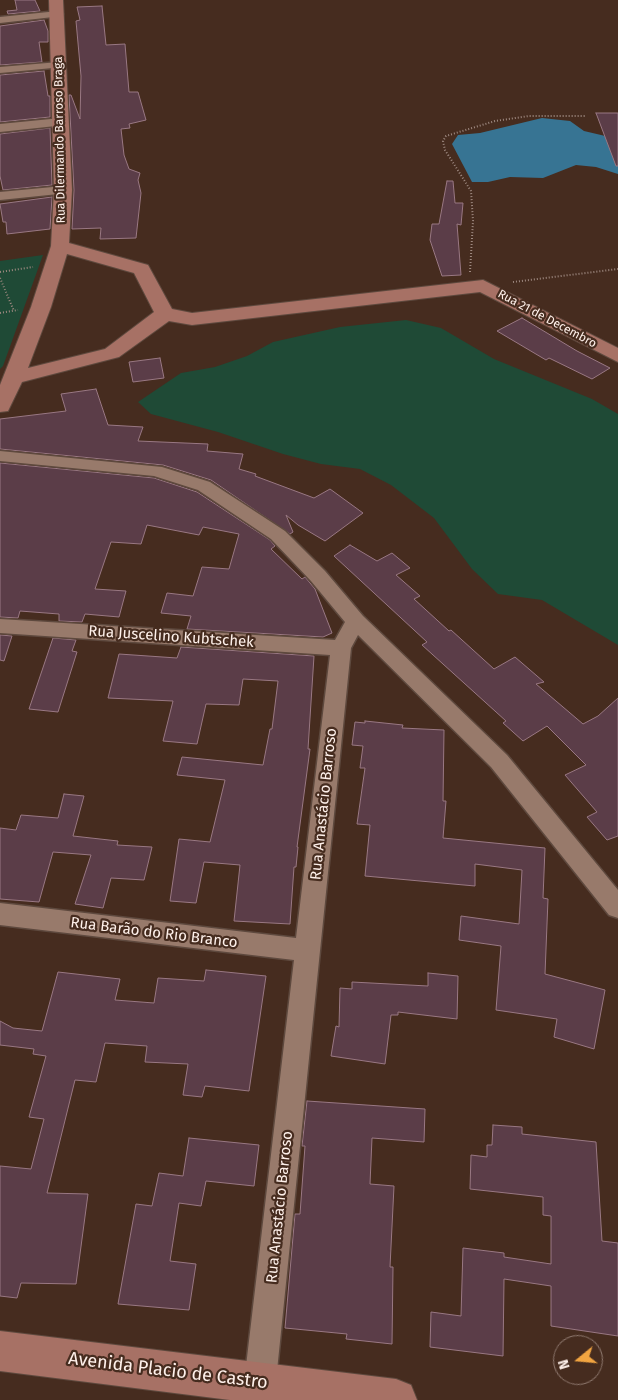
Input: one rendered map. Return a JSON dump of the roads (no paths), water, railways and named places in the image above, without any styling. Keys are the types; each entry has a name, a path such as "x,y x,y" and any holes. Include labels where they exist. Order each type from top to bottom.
{"street":[{"path":"0,20 57,7"},
{"name":"Rua Dilermando Barroso Braga","path":"0,406 14,378 60,246 63,190 57,7"},
{"path":"0,70 59,65"},
{"path":"0,128 61,122"},
{"path":"0,196 63,190"},
{"path":"14,378 112,353 165,314 141,269 60,246"},
{"name":"Rua 21 de Decembro","path":"165,314 192,319 479,286 618,356"},
{"path":"0,456 156,471 204,486 278,536 318,576 356,621 499,762 618,908"},
{"name":"Rua Anastácio Barroso","path":"259,1391 341,648 356,621"},
{"name":"Rua Juscelino Kubtschek","path":"0,626 341,648"},
{"name":"Rua Barão do Rio Branco","path":"0,914 308,951"},
{"name":"Avenida Placio de Castro","path":"0,1351 259,1391 396,1400"}],"water":[{"path":"542,118 570,121 584,131 618,139 618,174 596,167 576,165 543,178 510,177 488,182 472,182 452,144 458,135 480,133"}]}
